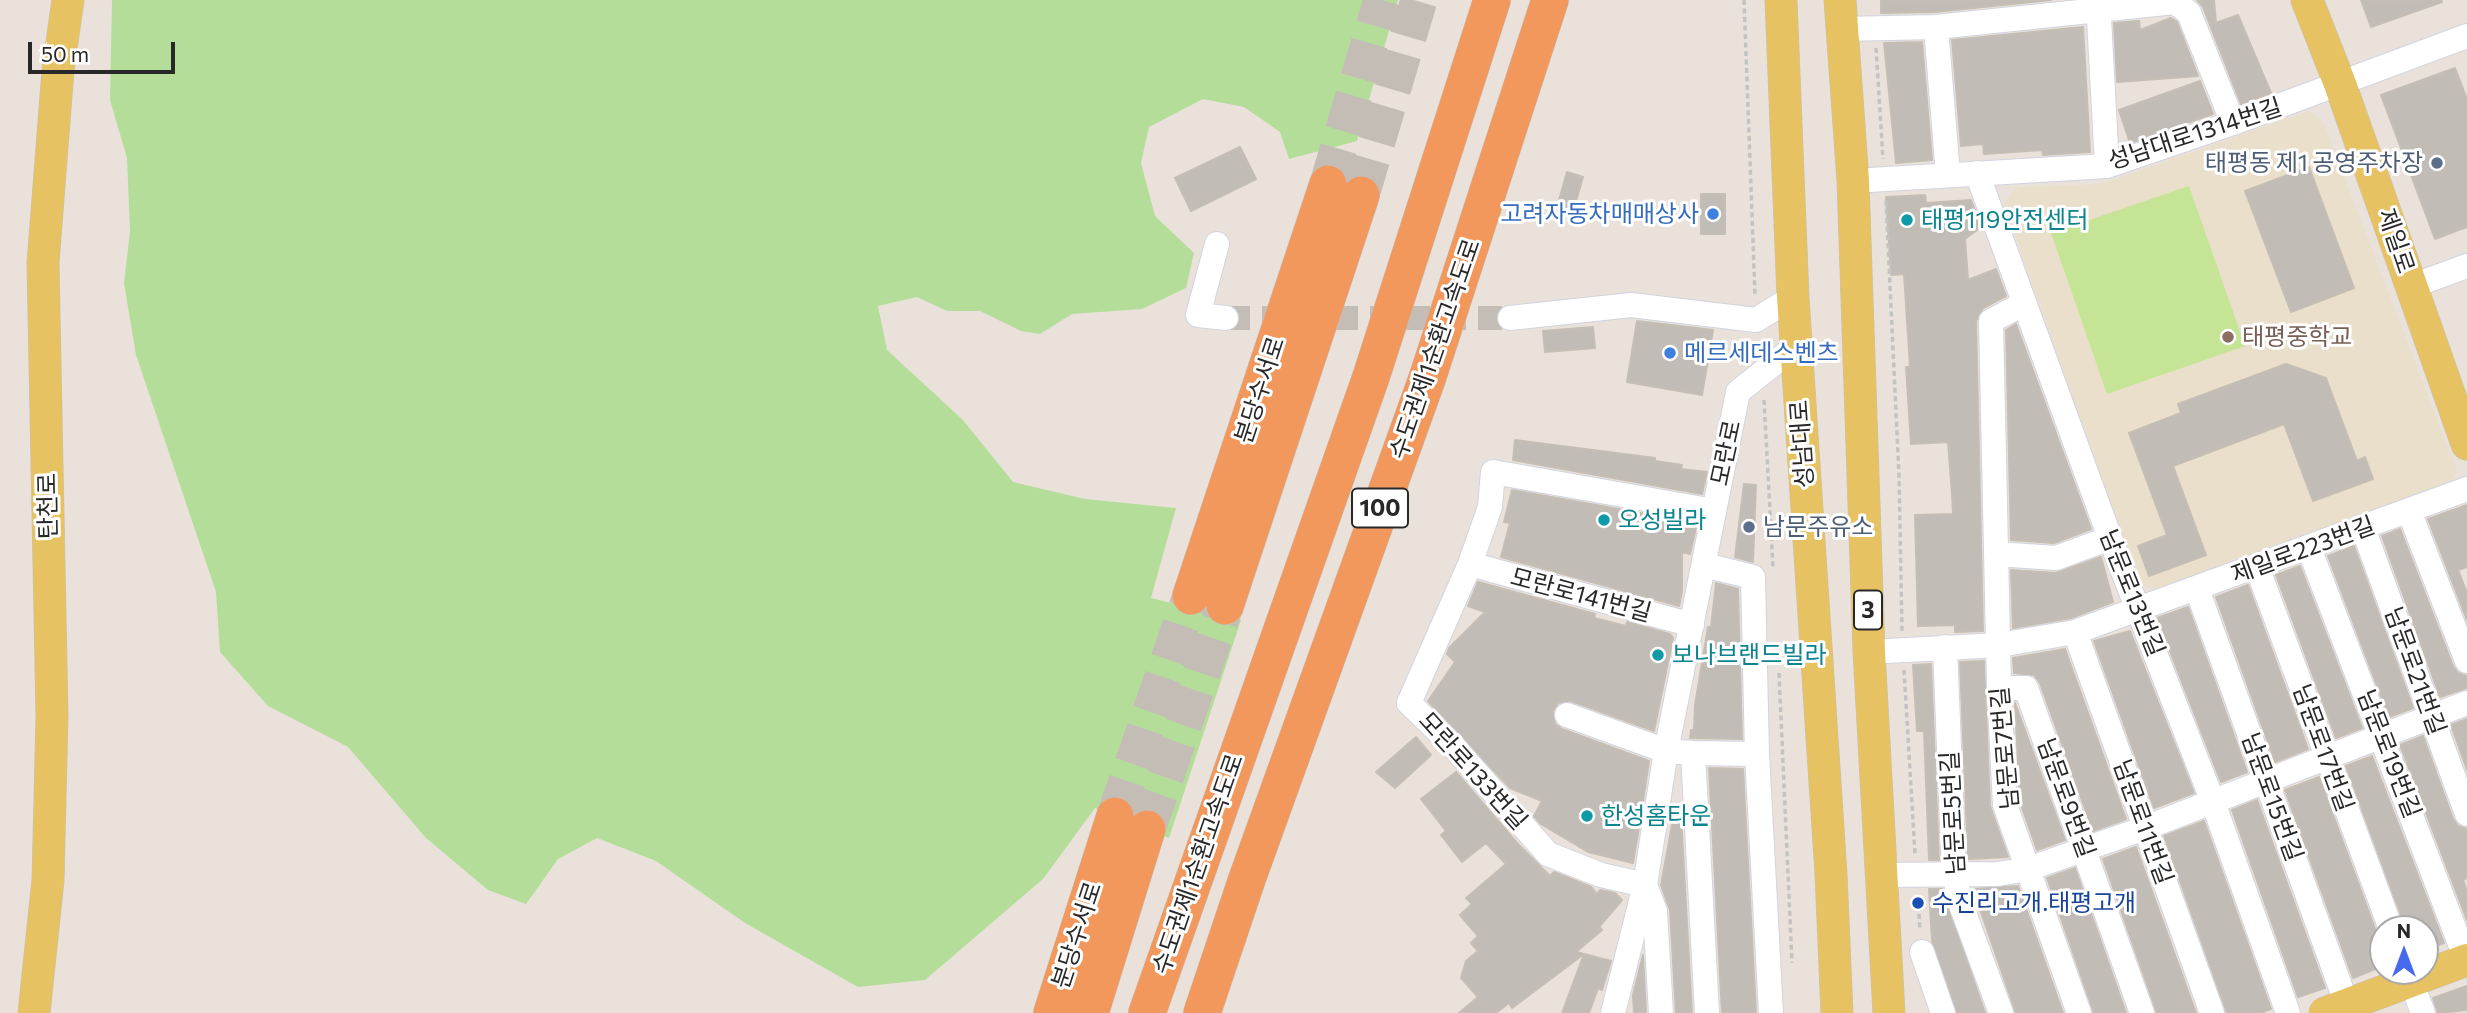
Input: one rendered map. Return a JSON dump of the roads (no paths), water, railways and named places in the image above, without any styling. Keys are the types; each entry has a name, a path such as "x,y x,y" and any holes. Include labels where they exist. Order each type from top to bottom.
{"highway":[{"name":"수도권제1순환고속도로","path":"1147,1013 1371,377 1492,0"},
{"name":"수도권제1순환고속도로","path":"1202,1013 1247,879 1427,379 1550,0"},
{"name":"분당수서로","path":"1208,601 1344,189"},
{"name":"분당수서로","path":"1052,1013 1131,823 1090,1013"}],"main road":[{"name":"탄천로","path":"34,1013 48,880 52,716 43,263 58,71 68,0"},
{"name":"성남대로","path":"1781,0 1793,297 1831,874 1837,1013"},
{"name":"제일로","path":"2307,0 2347,81 2467,390"},
{"name":"제일로","path":"2328,0 2347,81 2467,444"},
{"name":"3","path":"1841,15 1853,181 1869,652 1879,875 1889,1013"},
{"path":"2439,968 2467,961"},
{"path":"2336,1009 2389,985"}],"street":[{"path":"1841,15 1874,29 1936,27 2098,5 2175,2 2189,13 2232,124"},
{"path":"2098,5 2107,166"},
{"path":"1936,27 1948,175"},
{"name":"성남대로1314번길","path":"1853,181 2107,166 2232,124 2466,38"},
{"name":"남문로13번길","path":"1978,173 2109,538 2139,608 2213,802 2288,1013"},
{"path":"1217,244 1198,315 1226,318"},
{"path":"2426,281 2467,266"},
{"path":"1510,318 1631,305 1756,320 1793,297"},
{"name":"남문로7번길","path":"2023,304 1991,321 1999,688 2005,805 2079,1013"},
{"name":"모란로","path":"1613,1013 1645,885 1666,751 1738,392 1796,346"},
{"name":"모란로133번길","path":"1645,885 1601,875 1548,855 1453,746 1409,703 1470,564 1490,507 1493,472 1714,512"},
{"name":"제일로223번길","path":"1869,652 1999,645 2075,632 2467,489"},
{"path":"2409,511 2467,661"},
{"name":"남문로21번길","path":"2363,528 2467,814"},
{"path":"1996,554 2056,558 2109,538"},
{"name":"남문로19번길","path":"2309,548 2467,961"},
{"name":"모란로141번길","path":"1470,564 1692,625"},
{"path":"1704,565 1753,576 1757,754 1771,1013"},
{"name":"남문로17번길","path":"2258,567 2386,915"},
{"name":"남문로15번길","path":"2197,589 2267,780 2336,1009"},
{"name":"남문로11번길","path":"2075,632 2212,1013"},
{"name":"남문로5번길","path":"1945,647 1954,873 1961,905 2001,1013"},
{"name":"남문로9번길","path":"1999,688 2026,688 2142,1013"},
{"path":"1879,875 1998,874 2028,869 2145,828 2467,703"},
{"path":"1567,715 1666,751 1757,754"},
{"path":"1693,753 1707,1013"},
{"path":"1645,885 1655,911 1661,1013"},
{"path":"1921,948 1943,1013"},
{"path":"2412,985 2423,1013"}],"tunnel":[{"path":"1328,184 1382,0"},
{"path":"1361,195 1419,0"},
{"path":"1226,318 1510,318"},
{"path":"1115,816 1191,596"},
{"path":"1147,829 1225,606"}],"place":[{"name":"태평동 제1 공영주차장","path":"2437,163"},
{"name":"고려자동차매매상사","path":"1713,214"},
{"name":"태평119안전센터","path":"1907,220"},
{"name":"태평중학교","path":"2228,337"},
{"name":"메르세데스벤츠","path":"1670,353"},
{"name":"오성빌라","path":"1604,520"},
{"name":"남문주유소","path":"1749,527"},
{"name":"보나브랜드빌라","path":"1658,655"},
{"name":"한성홈타운","path":"1587,816"},
{"name":"수진리고개.태평고개","path":"1918,903"}]}
